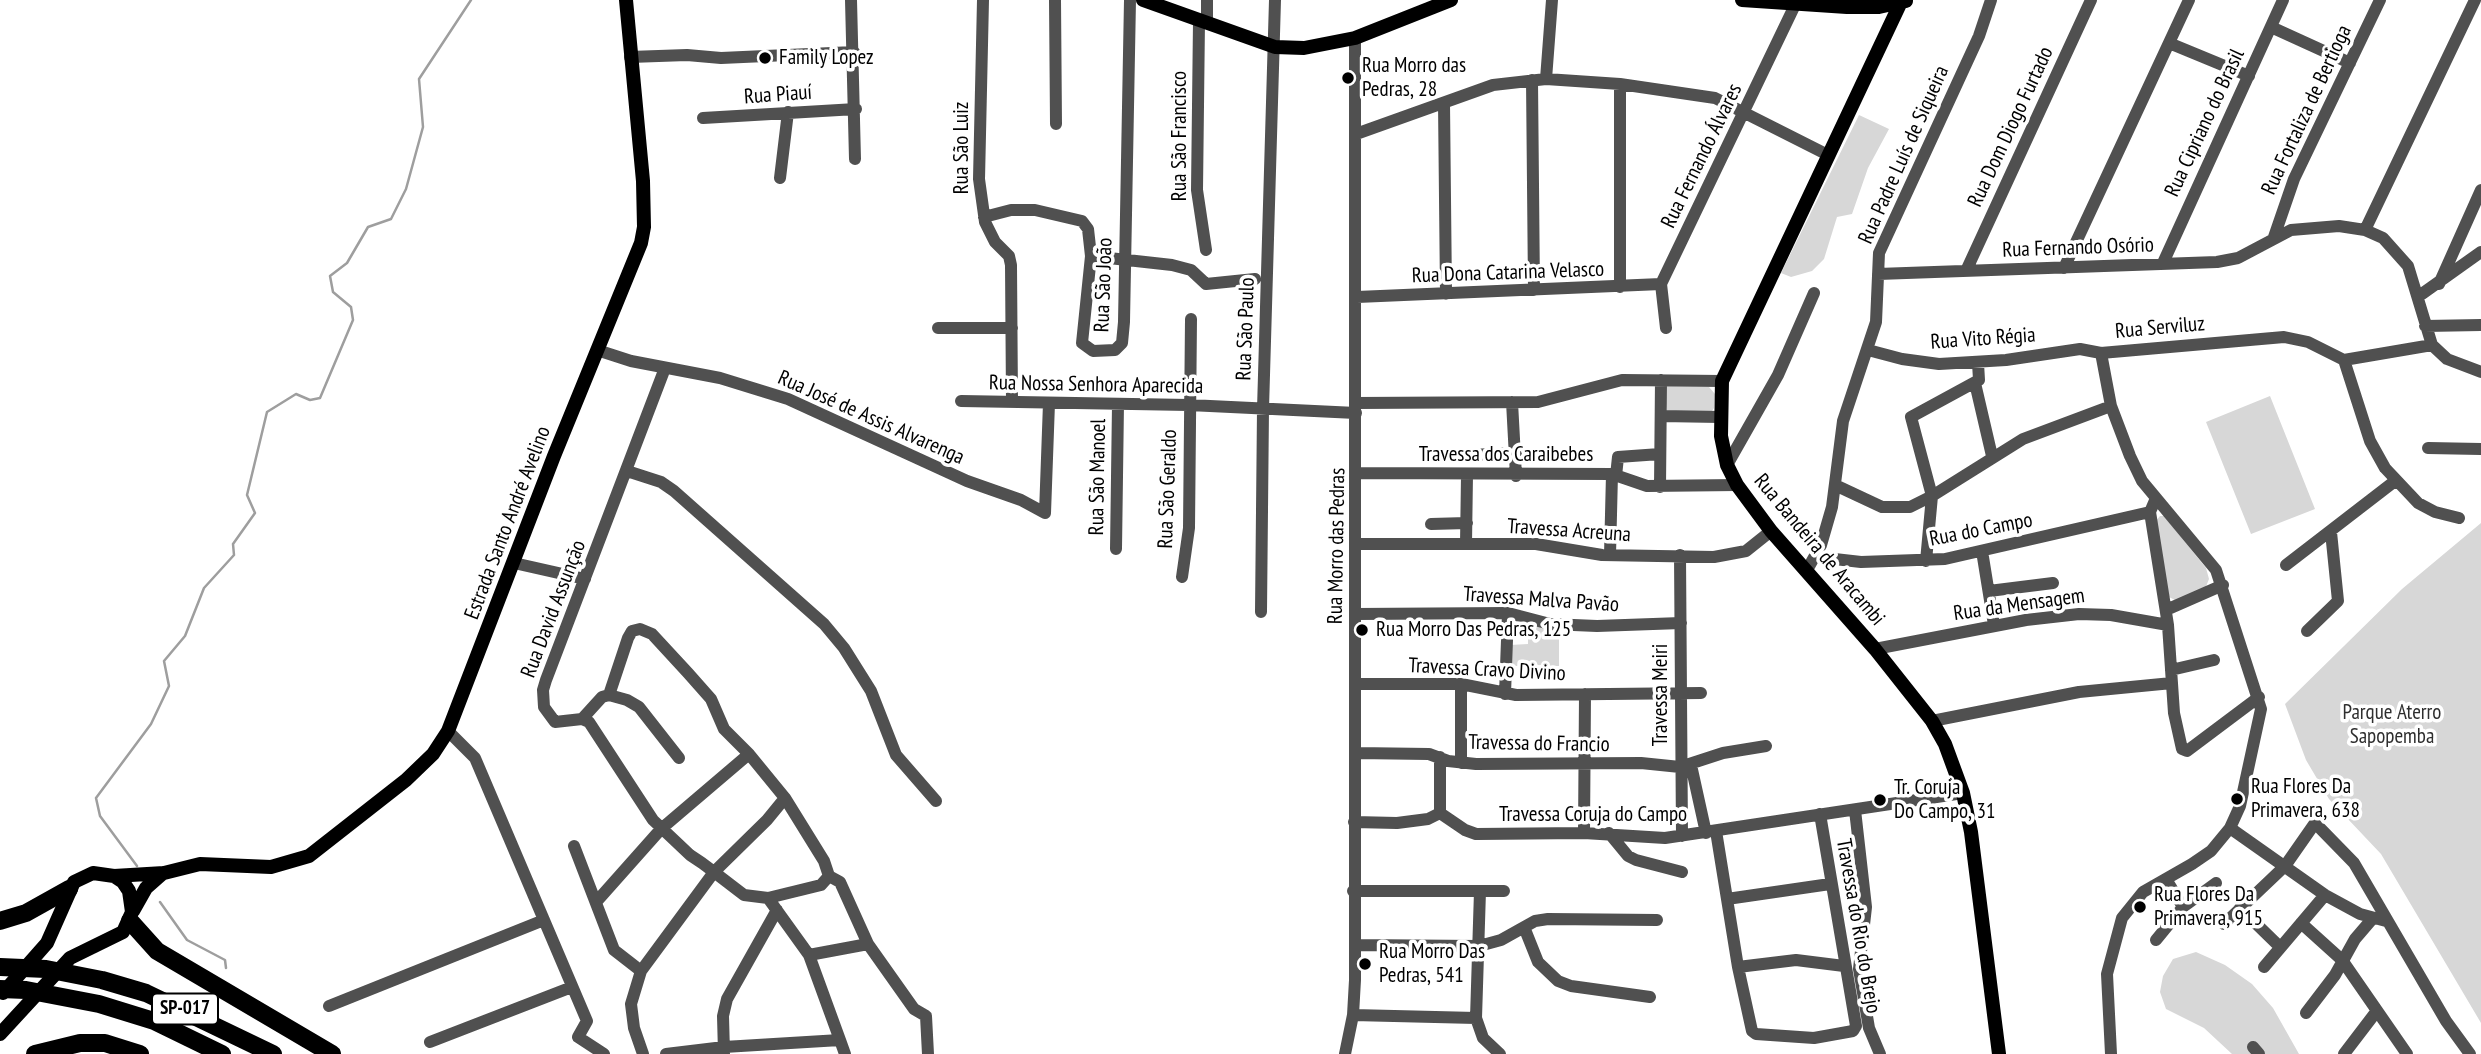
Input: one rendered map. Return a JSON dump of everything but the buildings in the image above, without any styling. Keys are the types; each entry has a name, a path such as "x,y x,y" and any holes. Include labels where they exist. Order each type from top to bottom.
{"highway":[{"path":"0,921 26,913 69,889"},
{"path":"131,917 157,951 332,1054"},
{"name":"SP-017","path":"0,967 46,969 102,980 188,1010 273,1054"},
{"name":"SP-017","path":"0,989 26,990 99,1004 154,1021 222,1054"},
{"path":"34,1054 54,1047 80,1043 105,1043 140,1054"}],"main road":[{"name":"Estrada Santo André Avelino","path":"69,889 83,876 93,873 114,876 164,873 200,864 271,867 309,856 405,780 433,754 448,732 634,262 644,227 626,0"},
{"path":"1143,0 1275,47 1314,47 1355,38 1451,0"},
{"path":"1742,0 1795,5 1903,1"},
{"name":"Rua Bandeira de Aracambi","path":"1903,1 1722,381 1720,417 1727,465 1737,485 1771,531 1875,649 1932,721 1955,767 1971,832 1999,1054"},
{"path":"0,1034 70,958 114,938 131,917 146,888 164,873"},
{"path":"114,876 129,891 131,917"},
{"path":"0,997 56,929 69,889"}],"street":[{"path":"851,0 855,52 855,159"},
{"name":"Rua São Luiz","path":"983,0 978,163 984,217 990,234 1010,260 1012,401"},
{"path":"1055,0 1056,124"},
{"name":"Rua São João","path":"984,217 1011,210 1035,210 1082,221 1088,229 1091,256 1082,343 1093,351 1115,350 1122,343 1130,0"},
{"name":"Rua São Francisco","path":"1206,250 1198,190 1203,22 1207,0"},
{"name":"Rua São Paulo","path":"1261,612 1263,409 1275,0"},
{"path":"1546,79 1552,0"},
{"name":"Rua Padre Luís de Siqueira","path":"1807,570 1817,557 1835,485 1843,421 1868,350 1878,309 1881,245 1979,36 1991,0"},
{"name":"Rua Dom Diogo Furtado","path":"1966,271 2091,0"},
{"path":"2064,268 2189,0"},
{"name":"Rua Cipriano do Brasil","path":"2163,263 2283,0"},
{"name":"Rua Fortaliza de Bertioga","path":"2274,237 2294,179 2380,0"},
{"path":"2475,0 2365,230 2383,238 2408,266 2432,345 2447,359 2481,372"},
{"name":"Rua Fernando Álvares","path":"1661,284 1795,5"},
{"path":"2271,27 2350,63"},
{"name":"Rua Morro das Pedras","path":"1345,1054 1353,1015 1355,946 1355,38"},
{"path":"2169,43 2249,76"},
{"path":"630,57 687,55 722,58 855,52"},
{"path":"1356,134 1493,85 1546,79 1698,93 1745,112 1828,155"},
{"path":"1532,80 1534,290"},
{"path":"1620,84 1620,288"},
{"path":"1444,103 1446,294"},
{"name":"Rua Piauí","path":"703,118 856,109"},
{"path":"780,178 788,112"},
{"path":"2439,284 2481,190"},
{"name":"Rua Fernando Osório","path":"1878,274 2064,268 2238,258 2274,237 2312,226 2365,230"},
{"path":"2419,296 2481,252"},
{"path":"1091,256 1191,270 1206,284 1255,279"},
{"path":"1661,284 1666,328"},
{"name":"Rua Dona Catarina Velasco","path":"1357,298 1620,288 1661,284"},
{"path":"1727,465 1783,365 1814,293"},
{"name":"Rua São Geraldo","path":"1182,577 1189,528 1191,319"},
{"path":"2425,326 2481,325"},
{"path":"938,328 1012,328"},
{"name":"Rua Serviluz","path":"2259,697 2222,585 2208,560 2155,498 2130,456 2111,406 2101,353 2284,337 2308,342 2344,360"},
{"path":"2432,345 2344,360 2370,441 2395,481 2418,503 2435,512 2459,519"},
{"name":"Rua Vito Régia","path":"1868,350 1920,362 1978,363 2080,349 2101,353"},
{"name":"Rua José de Assis Alvarenga","path":"597,350 665,368 720,378 788,399 967,481 1021,500 1045,513 1049,403"},
{"path":"1926,561 1932,496 1911,417 1975,383 1980,378 1978,363"},
{"name":"Rua David Assunção","path":"582,719 555,722 547,714 542,698 546,680 665,368"},
{"path":"1660,487 1661,380"},
{"name":"Rua Nossa Senhora Aparecida","path":"961,401 1263,409 1356,408 1553,399 1609,382 1722,381"},
{"path":"1975,383 1992,456"},
{"path":"1512,402 1516,476"},
{"name":"Rua São Manoel","path":"1116,550 1118,404"},
{"name":"Rua do Campo","path":"1835,485 1870,503 1897,509 1932,496 2023,439 2111,406"},
{"path":"1661,416 1720,417"},
{"path":"2428,448 2481,449"},
{"path":"1470,454 1516,453"},
{"path":"1610,555 1614,475 1618,457 1660,454"},
{"path":"627,471 661,482 674,491 824,624 844,648 871,691 896,755 936,801"},
{"name":"Travessa dos Caraibebes","path":"1357,473 1614,475 1634,483 1660,487 1737,485"},
{"path":"1466,544 1467,475"},
{"path":"2286,565 2395,481"},
{"path":"2155,498 2150,512 2168,625 2178,737 2184,751 2259,697"},
{"name":"Rua do Campo","path":"1817,557 1843,562 1926,561 1982,551 2150,512"},
{"path":"1431,524 1466,523"},
{"name":"Travessa Acreuna","path":"1357,544 1548,545 1610,555 1736,555 1746,551 1771,531"},
{"path":"2307,631 2338,601 2331,532"},
{"path":"1982,551 1994,625"},
{"name":"Travessa Meiri","path":"1680,555 1681,693 1686,766 1682,836"},
{"path":"514,563 585,579"},
{"path":"1989,591 2053,583"},
{"path":"2166,610 2222,585"},
{"path":"1504,694 1508,613"},
{"name":"Travessa Malva Pavão","path":"1356,614 1508,613 1550,624 1625,626 1681,622"},
{"name":"Rua da Mensagem","path":"1875,649 1994,625 2091,613 2168,625"},
{"path":"609,695 632,631 640,629 652,634 710,699 724,729 749,754 785,798 824,861 829,876 839,882 868,944 914,1009 926,1016 928,1054"},
{"path":"2171,670 2214,660"},
{"name":"Travessa Cravo Divino","path":"1355,684 1461,684 1504,694 1701,693"},
{"path":"1461,684 1461,763"},
{"path":"1932,721 2079,692 2172,684"},
{"path":"1584,694 1584,833"},
{"path":"679,758 639,707 609,695 596,701 582,719 593,728 661,829 744,895 768,898 821,885 829,876"},
{"path":"2111,1054 2107,974 2116,932 2131,904 2211,851 2230,828 2240,806 2260,722 2259,697"},
{"path":"448,732 475,758 587,1021 578,1037 604,1054"},
{"path":"1686,766 1723,753 1766,746"},
{"name":"Travessa do Francio","path":"1356,753 1429,754 1461,763 1686,766"},
{"path":"597,901 661,829 749,754"},
{"path":"1354,822 1397,823 1428,819 1440,813 1440,757"},
{"name":"Travessa do Rio do Brejo","path":"1686,766 1711,832 1754,1033 1803,1039 1855,1030 1820,814"},
{"name":"Travessa Coruja do Campo","path":"1440,813 1476,834 1609,833 1637,838 1711,832 1963,793"},
{"path":"643,1054 634,1028 631,1004 641,971 714,872 785,798"},
{"path":"1855,810 1866,907 1859,969 1869,1028 1880,1054"},
{"path":"2224,925 2285,866 2312,823 2315,823 2354,863 2380,920 2470,1054"},
{"path":"2230,828 2325,895 2380,920"},
{"path":"1609,833 1628,856 1682,872"},
{"path":"574,846 614,950 641,971"},
{"path":"2166,879 2183,907"},
{"path":"1727,899 1830,884"},
{"path":"2156,940 2183,907 2216,884"},
{"path":"1353,891 1504,891"},
{"path":"1480,891 1476,1018 1483,1038 1500,1054"},
{"path":"2264,967 2325,895"},
{"path":"768,898 809,955 845,1054"},
{"path":"2240,908 2280,947"},
{"path":"724,1050 723,1016 727,999 777,909"},
{"path":"1355,946 1479,946 1501,940 1524,927 1548,919 1657,920"},
{"path":"329,1006 544,920"},
{"path":"2305,1013 2327,987 2354,939 2380,920"},
{"path":"2301,923 2342,960 2406,1054"},
{"path":"1524,927 1538,962 1558,981 1571,986 1650,997"},
{"path":"809,955 868,944"},
{"path":"1738,967 1796,960 1859,969"},
{"path":"430,1042 572,987"},
{"path":"2344,1054 2376,1012"},
{"path":"1353,1015 1476,1018"},
{"path":"666,1054 791,1049 840,1040"}],"green space":[{"path":"1859,115 1889,129 1868,168 1852,214 1837,217 1824,259 1812,271 1791,277 1781,273"},
{"path":"1664,386 1709,387 1715,394 1714,408 1712,411 1667,412"},
{"path":"2270,396 2315,509 2251,534 2206,422"},
{"path":"2160,516 2164,516 2206,568 2209,579 2205,589 2175,600 2169,597 2155,522"},
{"name":"Parque Aterro Sapopemba","path":"2481,523 2481,1023 2381,854 2329,799 2306,760 2285,704 2402,589"},
{"path":"1528,623 1559,631 1559,666 1509,666 1510,645 1528,644"},
{"path":"2196,952 2225,965 2252,984 2273,1008 2299,1054 2232,1054 2204,1028 2166,1009 2160,992 2163,976 2173,959"}],"waterway":[{"path":"137,866 100,816 96,798 151,724 169,686 164,661 185,636 204,588 234,555 233,544 255,513 247,495 267,412 296,394 310,400 320,398 353,320 351,307 333,292 330,276 347,263 368,227 391,219 406,189 423,127 419,79 471,0"},
{"path":"160,902 187,940 225,960 226,968"}],"place":[{"name":"Family Lopez","path":"765,58"},
{"name":"Rua Morro das Pedras, 28","path":"1348,78"},
{"name":"Rua Morro Das Pedras, 125","path":"1362,630"},
{"name":"Rua Flores Da Primavera, 638","path":"2237,799"},
{"name":"Tr. Coruja Do Campo, 31","path":"1880,800"},
{"name":"Rua Flores Da Primavera, 915","path":"2140,907"},
{"name":"Rua Morro Das Pedras, 541","path":"1365,964"}]}
